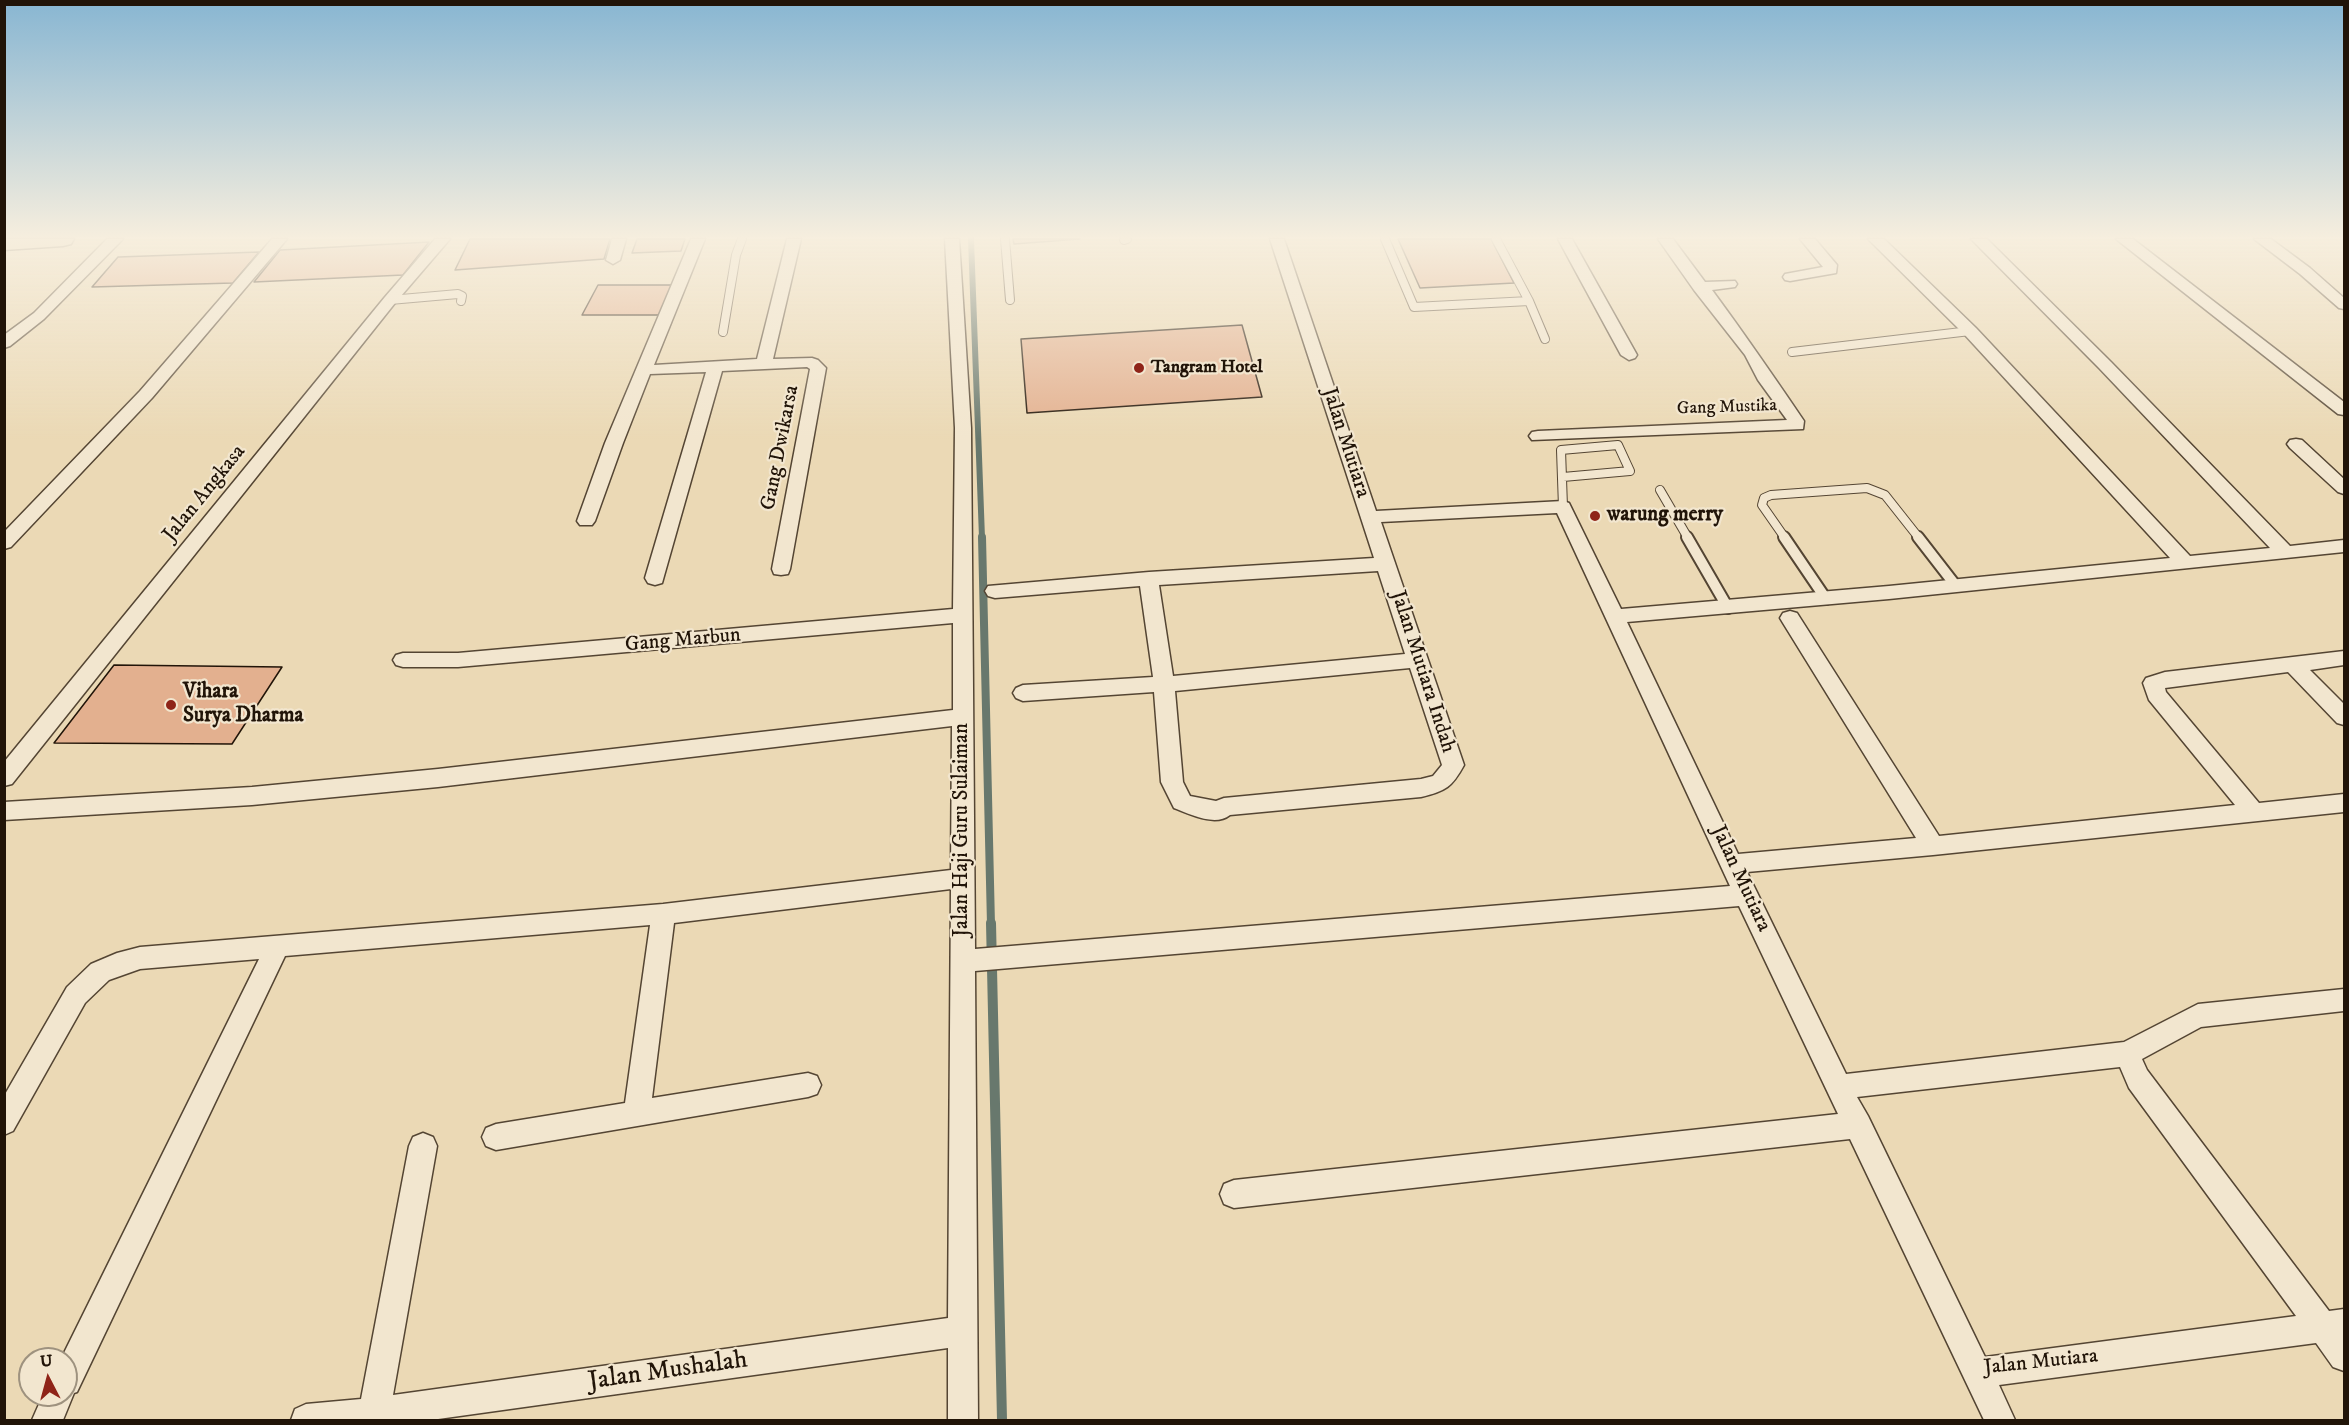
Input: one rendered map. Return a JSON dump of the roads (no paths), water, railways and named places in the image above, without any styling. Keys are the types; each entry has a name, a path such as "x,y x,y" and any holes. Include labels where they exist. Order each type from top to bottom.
{"street":[{"path":"4,344 50,306"},
{"path":"4,543 99,447 227,306"},
{"name":"Jalan Angkasa","path":"4,778 386,306"},
{"path":"586,521 670,306"},
{"path":"764,363 778,306"},
{"name":"Jalan Haji Guru Sulaiman","path":"956,306 963,428 963,1420"},
{"name":"Jalan Mutiara","path":"1299,306 1370,517 1563,507 1746,895 1977,1373 2335,1325"},
{"path":"1602,306 1629,355"},
{"name":"Gang Mustika","path":"1538,436 1797,425 1766,380 1752,354 1713,306"},
{"path":"1944,306 2186,564"},
{"path":"2045,306 2285,552"},
{"path":"2209,306 2344,410"},
{"name":"Gang Dwikarsa","path":"643,370 764,363 812,363 819,372 781,569"},
{"path":"655,578 716,365"},
{"path":"2296,444 2344,488"},
{"name":"Jalan Mutiara Indah","path":"1164,684 1172,782 1182,802 1201,809 1221,811 1224,807 1421,788 1437,785 1446,779 1453,765 1370,517"},
{"path":"1616,616 1826,599 2186,564 2344,546"},
{"path":"995,591 1386,564"},
{"path":"1149,579 1164,684"},
{"name":"Gang Marbun","path":"403,660 458,660 963,615"},
{"path":"1790,618 1933,846"},
{"path":"2254,813 2156,695 2152,684 2165,680 2344,658"},
{"path":"1023,693 1164,684 1418,660"},
{"path":"2292,664 2344,717"},
{"path":"4,811 275,794 438,778 962,717"},
{"path":"1732,864 1933,846 2344,803"},
{"path":"4,1122 76,995 100,972 117,964 140,958 663,914 964,878"},
{"path":"963,961 1746,895"},
{"path":"637,1113 663,914"},
{"path":"78,1356 277,948"},
{"path":"1840,1087 2127,1054 2198,1016 2344,1000"},
{"path":"2127,1054 2138,1078 2158,1107 2335,1325 2344,1356"},
{"path":"496,1137 808,1085"},
{"path":"1234,1194 1859,1125"},
{"path":"374,1413 423,1146"},
{"name":"Jalan Mushalah","path":"306,1420 374,1413 963,1331"},
{"path":"1977,1373 2000,1420"}],"lane":[{"path":"723,332 727,306"},
{"path":"1413,306 1443,306"},
{"path":"1531,306 1545,339"},
{"path":"1792,352 1970,331"},
{"path":"1563,477 1630,471 1618,445 1561,450 1563,507"},
{"path":"1826,599 1762,505 1764,498 1771,495 1867,488 1877,490 1885,495 1956,586"},
{"path":"1660,490 1728,608"}],"waterway":[{"path":"973,306 982,538"},
{"path":"982,537 991,925"},
{"path":"991,923 1002,1420"}],"place":[{"name":"Tangram Hotel","path":"1139,368"},
{"name":"warung merry","path":"1595,516"},
{"name":"Vihara Surya Dharma","path":"171,705"}]}
